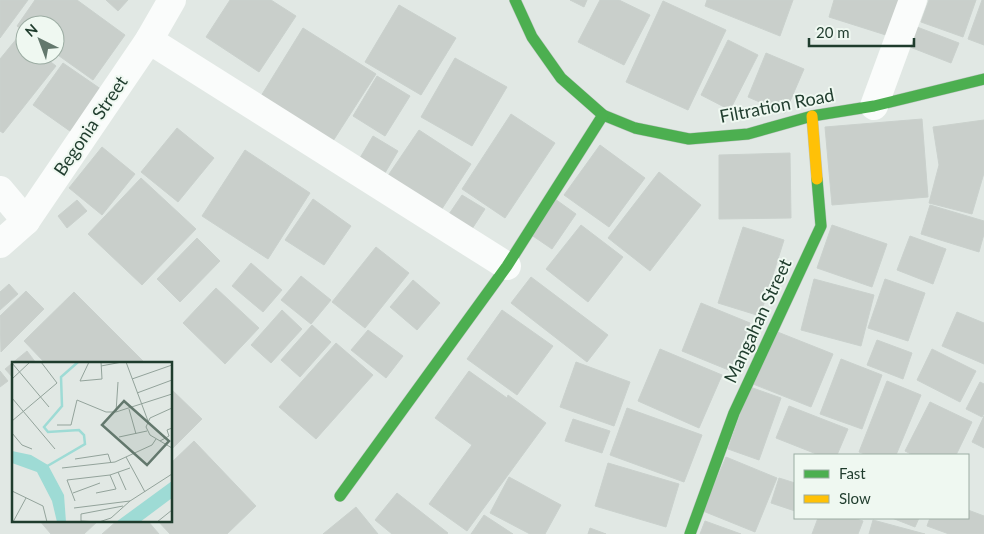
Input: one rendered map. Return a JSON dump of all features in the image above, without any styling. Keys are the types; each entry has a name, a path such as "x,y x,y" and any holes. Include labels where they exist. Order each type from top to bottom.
{"street":[{"name":"Begonia Street","path":"0,244 26,221 149,40 172,0"},
{"name":"Filtration Road","path":"515,0 532,37 561,78 603,115 635,128 689,139 748,134 812,116 874,106 984,79"},
{"path":"874,106 912,0"},
{"path":"149,40 507,266"},
{"path":"340,496 507,266 603,115"},
{"name":"Mangahan Street","path":"690,534 734,413 821,226 812,116"},
{"path":"0,190 26,221"}],"building":[{"path":"0,0 28,0 15,15 0,38"},
{"path":"35,0 77,0 125,35 93,80 65,60 65,15 25,15"},
{"path":"106,0 128,0 118,11"},
{"path":"230,0 271,0 296,16 259,72 206,37"},
{"path":"570,0 587,0 584,7"},
{"path":"600,0 619,0 650,15 624,65 578,42"},
{"path":"707,0 793,0 780,36 705,6"},
{"path":"834,0 900,0 889,36 829,17"},
{"path":"929,0 976,0 963,37 921,22"},
{"path":"982,0 984,0 984,45 968,39"},
{"path":"663,1 726,30 688,110 626,82"},
{"path":"399,5 456,38 421,95 365,62"},
{"path":"917,27 959,43 951,63 910,47"},
{"path":"303,28 376,74 333,141 261,96"},
{"path":"728,40 758,55 730,110 701,95"},
{"path":"15,41 15,65 56,66 3,133 0,131 0,59"},
{"path":"766,53 804,69 785,113 748,97"},
{"path":"455,58 507,87 472,146 421,117"},
{"path":"65,64 108,94 77,136 33,105 62,65"},
{"path":"377,76 410,96 385,136 353,116"},
{"path":"511,114 555,143 505,218 462,189"},
{"path":"922,119 928,197 832,205 825,127"},
{"path":"984,120 984,173 972,214 929,203 939,165 933,127"},
{"path":"177,128 214,158 178,202 141,172"},
{"path":"419,130 471,164 436,218 383,183"},
{"path":"373,136 398,151 379,183 354,168"},
{"path":"600,145 645,178 609,227 564,195"},
{"path":"102,147 135,174 102,215 69,188"},
{"path":"245,150 310,193 268,259 202,216"},
{"path":"790,153 791,218 719,219 719,155"},
{"path":"659,172 701,205 650,271 608,238"},
{"path":"141,178 196,229 142,285 88,234"},
{"path":"462,195 485,209 468,235 445,220"},
{"path":"313,199 351,226 324,265 285,240"},
{"path":"555,199 576,214 552,249 530,234"},
{"path":"77,200 87,211 67,228 58,216"},
{"path":"930,205 984,221 984,234 979,252 921,234"},
{"path":"581,225 623,257 588,302 546,269"},
{"path":"832,225 887,244 872,287 817,268"},
{"path":"743,227 784,240 760,316 718,303"},
{"path":"910,236 946,249 933,284 897,270"},
{"path":"197,238 220,261 180,302 157,279"},
{"path":"376,247 409,273 365,328 332,302"},
{"path":"251,263 282,290 263,312 232,286"},
{"path":"301,276 331,300 311,324 281,300"},
{"path":"531,277 608,335 587,362 511,303"},
{"path":"814,279 874,295 861,346 801,330"},
{"path":"885,279 925,293 908,341 868,328"},
{"path":"413,280 440,303 417,330 390,307"},
{"path":"9,284 18,294 0,310 0,292"},
{"path":"216,288 259,328 225,364 183,323"},
{"path":"26,291 44,309 1,352 0,316"},
{"path":"74,292 144,362 44,362 24,341"},
{"path":"701,303 750,323 731,371 682,351"},
{"path":"282,310 302,329 271,363 251,345"},
{"path":"502,310 553,346 517,395 467,359"},
{"path":"957,312 984,323 984,364 942,346"},
{"path":"312,325 331,342 300,377 281,360"},
{"path":"368,330 403,356 386,378 351,350"},
{"path":"775,331 833,354 811,407 753,384"},
{"path":"877,340 912,353 903,379 867,365"},
{"path":"336,343 373,375 316,439 279,407"},
{"path":"660,349 722,375 699,428 638,401"},
{"path":"932,349 976,371 960,402 917,380"},
{"path":"27,351 35,362 14,362"},
{"path":"841,359 882,375 862,429 820,414"},
{"path":"576,362 630,382 614,426 560,407"},
{"path":"12,363 12,377 5,369"},
{"path":"0,371 8,381 0,387"},
{"path":"469,371 507,398 508,395 546,423 467,531 429,504 472,445 435,418"},
{"path":"887,381 921,395 896,454 865,454 859,452"},
{"path":"980,382 984,384 984,414 982,417 966,409"},
{"path":"750,387 781,398 759,460 728,449"},
{"path":"172,390 202,419 172,449"},
{"path":"930,402 972,422 956,454 911,454 905,451"},
{"path":"789,406 848,429 837,454 816,454 776,438"},
{"path":"627,408 702,435 684,482 610,455"},
{"path":"984,416 984,448 972,442"},
{"path":"573,419 610,431 602,453 565,441"},
{"path":"194,441 256,506 227,534 170,534 159,522 172,522 172,462"},
{"path":"726,457 777,478 755,532 703,511"},
{"path":"608,463 679,484 666,527 595,506"},
{"path":"509,477 561,505 545,534 530,534 490,513"},
{"path":"779,478 794,483 794,511 771,503"},
{"path":"397,493 448,533 392,534 375,520"},
{"path":"356,507 378,534 323,534"},
{"path":"969,510 984,516 984,534 949,534 927,526 930,519 969,519"},
{"path":"484,515 513,534 471,534"},
{"path":"818,519 856,519 863,521 858,534 812,534"},
{"path":"895,519 919,519 915,527"},
{"path":"873,520 925,534 869,534"},
{"path":"705,521 741,534 700,534"},
{"path":"41,522 97,522 84,534 51,534"},
{"path":"116,522 149,522 159,534 102,534"},
{"path":"590,528 606,534 588,534"}],"traffic: fast":[{"path":"515,0 532,37 561,78 603,115 635,128 689,139 748,134 812,116 874,106 984,79"},
{"path":"340,496 507,266 603,115"},
{"path":"690,534 734,413 821,226 817,179"}],"traffic: slow":[{"path":"812,116 817,179"}]}
